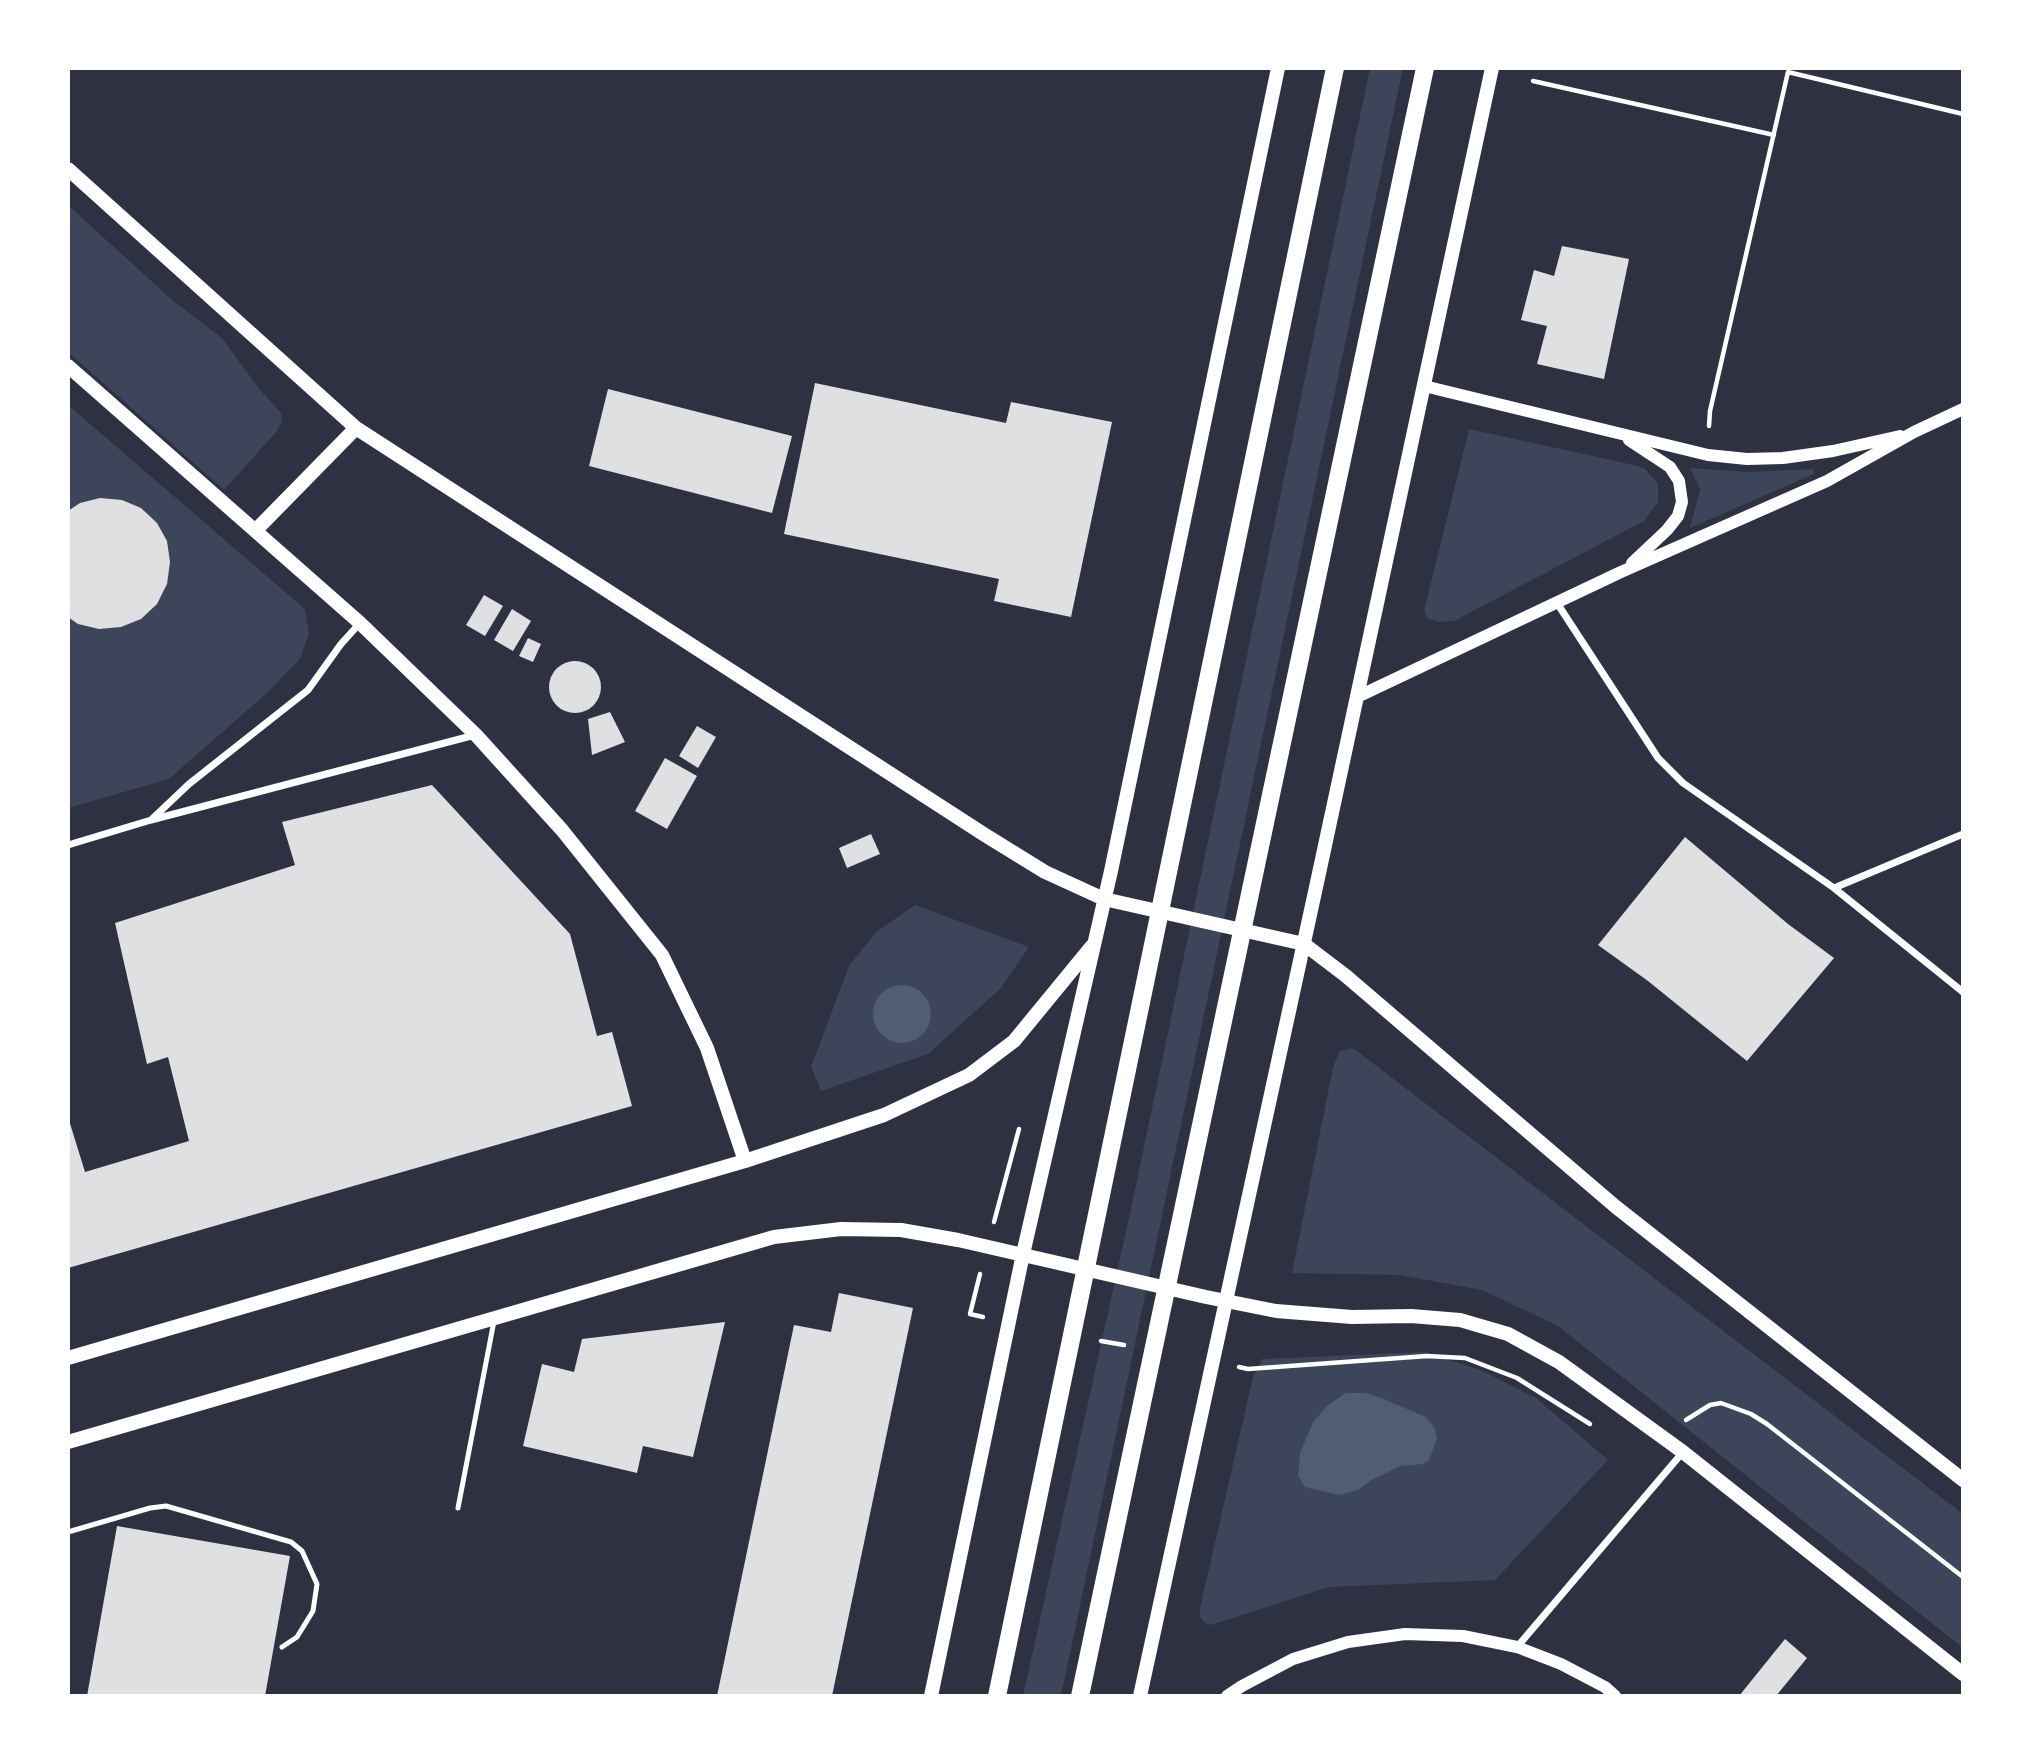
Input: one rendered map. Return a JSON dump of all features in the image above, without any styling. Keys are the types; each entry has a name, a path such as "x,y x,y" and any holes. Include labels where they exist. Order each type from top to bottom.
{"main road":[{"path":"931,1696 1023,1254 1095,943 1159,648 1278,68"},
{"path":"997,1696 1335,68"},
{"path":"1080,1696 1425,68"},
{"path":"1140,1696 1492,68"},
{"path":"68,169 356,428 985,835 1045,872 1104,899 1304,944 1346,976 1616,1207 1963,1480"},
{"path":"68,366 360,623 476,735 562,830 662,955 707,1048 745,1161"},
{"path":"256,530 356,428"},
{"path":"68,1358 745,1161 884,1115 969,1075 1014,1041 1095,943"},
{"path":"68,1442 774,1237 841,1229 901,1230 1023,1254 1276,1311 1352,1317 1411,1316 1460,1320 1508,1334 1559,1362 1683,1452 1963,1674"}],"street":[{"path":"1424,386 1708,455 1747,459 1783,458 1833,451 1914,432"},
{"path":"1357,697 1621,572 1827,481 1914,432 1963,409"},
{"path":"1620,434 1670,467 1679,481 1682,502 1678,516 1667,530 1621,572"},
{"path":"1557,603 1658,758 1683,783 1834,888 1963,992"},
{"path":"150,820 189,784 307,690 360,623"},
{"path":"68,845 150,820 476,735"},
{"path":"1834,888 1963,834"},
{"path":"1517,1647 1683,1452"},
{"path":"1227,1696 1293,1659 1348,1642 1405,1634 1463,1636 1517,1647 1561,1664 1605,1687 1615,1696"}],"lane":[{"path":"458,1508 494,1318"},
{"path":"68,1532 150,1508 166,1506 291,1542 302,1551 317,1584 313,1611 297,1637 282,1647"}],"path":[{"path":"1708,455 1710,411 1788,72 1963,114"},
{"path":"1533,81 1774,135"}],"shaded area":[{"path":"1370,68 1403,68 1061,1696 1023,1696 1132,1204"},
{"path":"68,205 171,299 222,338 260,390 281,413 282,422 277,431 224,490 68,352"},
{"path":"68,405 305,609 309,634 300,659 266,694 169,779 68,808"},
{"path":"1469,429 1645,469 1658,483 1658,502 1644,521 1454,621 1428,619 1424,611"},
{"path":"1690,468 1748,472 1813,469 1814,474 1690,528 1700,489"},
{"path":"915,905 1029,947 1001,988 928,1054 821,1091 811,1067 849,966 876,932"},
{"path":"902,985 923,993 931,1014 923,1035 902,1043 881,1035 873,1014 881,993"},
{"path":"1353,1048 1963,1514 1963,1648 1558,1326 1482,1290 1399,1275 1292,1273 1333,1067 1340,1051"},
{"path":"1424,1352 1481,1370 1536,1398 1608,1460 1495,1580 1329,1587 1211,1625 1204,1622 1200,1617 1200,1608 1253,1377 1262,1359"},
{"path":"1346,1393 1366,1393 1426,1417 1434,1427 1437,1438 1429,1460 1423,1464 1401,1466 1373,1479 1358,1490 1339,1495 1305,1487 1298,1476 1300,1453 1307,1436 1314,1421 1328,1405"}],"building":[{"path":"1562,246 1629,259 1604,379 1537,364 1547,326 1521,320 1534,270 1554,276"},
{"path":"815,383 1006,423 1011,402 1112,422 1071,617 994,601 999,579 784,534"},
{"path":"608,389 792,436 772,513 589,466"},
{"path":"100,498 122,500 141,508 157,523 167,541 170,562 167,584 157,604 141,619 121,627 99,629 78,624 68,617 68,511 80,503"},
{"path":"484,595 503,606 485,636 466,625"},
{"path":"512,609 531,621 513,651 494,640"},
{"path":"528,638 541,644 533,662 519,656"},
{"path":"575,661 594,668 601,687 594,706 575,713 556,706 549,687 556,668"},
{"path":"610,712 625,742 592,755 588,719"},
{"path":"697,726 716,737 698,768 679,756"},
{"path":"665,758 697,776 667,829 635,811"},
{"path":"432,785 570,934 597,1036 612,1032 632,1106 68,1268 68,1117 85,1172 189,1141 168,1057 147,1064 115,923 295,865 282,822"},
{"path":"871,834 880,854 847,868 839,848"},
{"path":"1685,837 1788,924 1834,958 1747,1061 1648,981 1598,945"},
{"path":"839,1293 913,1308 832,1696 717,1696 794,1325 831,1332"},
{"path":"725,1322 693,1457 643,1446 637,1473 523,1446 542,1364 574,1372 582,1339"},
{"path":"117,1526 290,1556 265,1696 87,1696"},
{"path":"1785,1639 1807,1658 1776,1696 1739,1696"}]}
